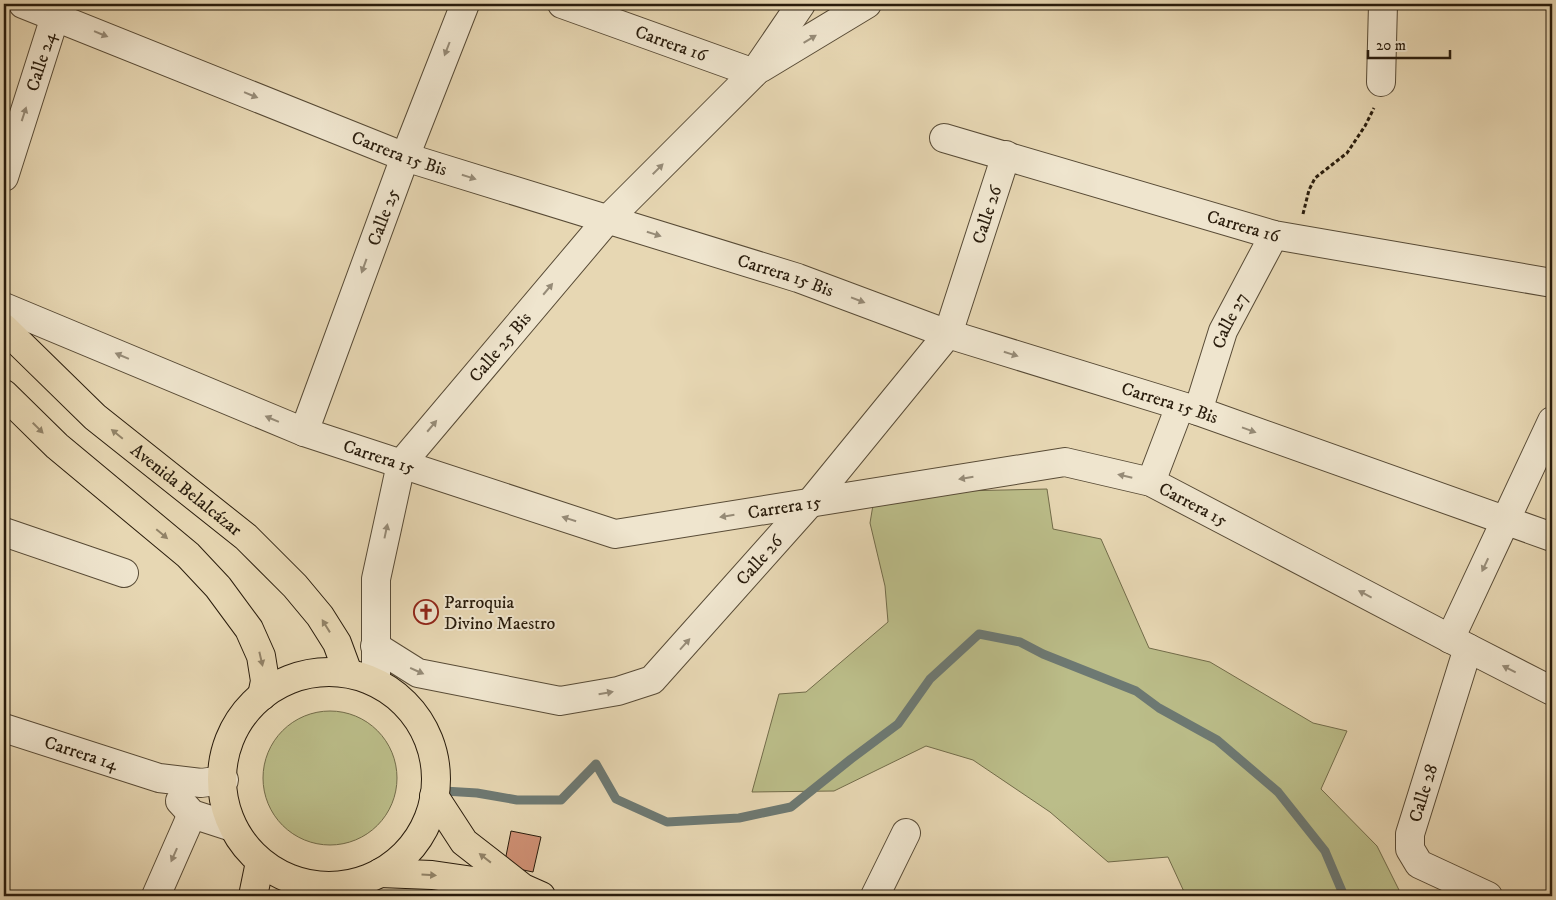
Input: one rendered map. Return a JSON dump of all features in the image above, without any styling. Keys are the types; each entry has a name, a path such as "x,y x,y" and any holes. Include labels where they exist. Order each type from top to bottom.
{"main road":[{"name":"Avenida Belalcázar","path":"4,328 95,417 246,538 295,586 320,616 337,643 347,670"},
{"path":"4,394 57,446 188,555 218,587 249,629 261,656 265,681 262,696"},
{"path":"361,885 397,858 412,840 430,808 434,796 434,757 426,732 417,716 401,697 376,680 347,670 302,674 282,682 262,696 236,733 228,756 224,780 225,804 229,826 238,840 260,862 273,873 289,881 309,886 334,888 361,885 432,875 532,892"},
{"path":"434,796 464,842 532,892"},
{"path":"254,896 260,862"}],"street":[{"name":"Carrera 15 Bis","path":"23,4 58,10 404,157 798,278 948,334 1189,409 1552,537"},
{"name":"Calle 25","path":"304,432 404,157 465,4"},
{"name":"Carrera 16","path":"562,4 754,73"},
{"name":"Calle 25 Bis","path":"376,680 376,579 401,464 607,220 754,73 801,4"},
{"name":"Calle 25 Bis","path":"754,73 867,4"},
{"path":"1381,82 1383,4"},
{"name":"Calle 24","path":"4,177 58,10"},
{"name":"Carrera 16","path":"944,138 1287,237 1552,283"},
{"name":"Calle 26","path":"375,646 418,673 560,701 618,691 652,680 810,503 948,334 1006,155"},
{"name":"Calle 27","path":"1151,482 1189,409 1223,331 1287,237"},
{"name":"Carrera 15","path":"4,307 304,432 615,534 1065,462 1151,482 1552,691"},
{"name":"Calle 28","path":"1488,896 1419,864 1410,849 1410,834 1459,643 1505,520 1552,421"},
{"path":"4,532 124,573"},
{"name":"Carrera 14","path":"4,728 158,778 201,783 224,780"},
{"name":"Carrera 14","path":"158,778 192,814 229,826"},
{"path":"156,896 192,814"},
{"path":"875,896 906,833"}],"path":[{"path":"1287,237 1315,178 1347,153 1365,126 1375,106 1381,82"}],"green space":[{"path":"1047,489 1053,529 1101,539 1149,648 1210,662 1313,723 1347,731 1321,789 1377,846 1402,896 1186,896 1168,857 1108,862 1050,812 973,760 926,746 834,791 752,792 779,694 806,692 888,622 885,586 870,523 875,493"},
{"path":"330,711 356,716 367,722 377,731 386,741 392,752 397,778 392,804 386,815 377,825 367,834 356,840 330,845 304,840 293,834 283,825 274,815 268,804 263,778 268,752 274,741 283,731 293,722 304,716"}],"building":[{"path":"511,831 541,837 533,872 504,866"}],"waterway":[{"path":"1519,4 1534,4"},
{"path":"444,791 477,793 517,800 561,800 596,764 616,799 667,822 739,818 791,807 898,724 930,679 979,634 1020,642 1043,654 1136,691 1159,708 1217,740 1278,792 1325,851 1344,896"}],"place":[{"name":"Parroquia Divino Maestro","path":"426,612"}]}
